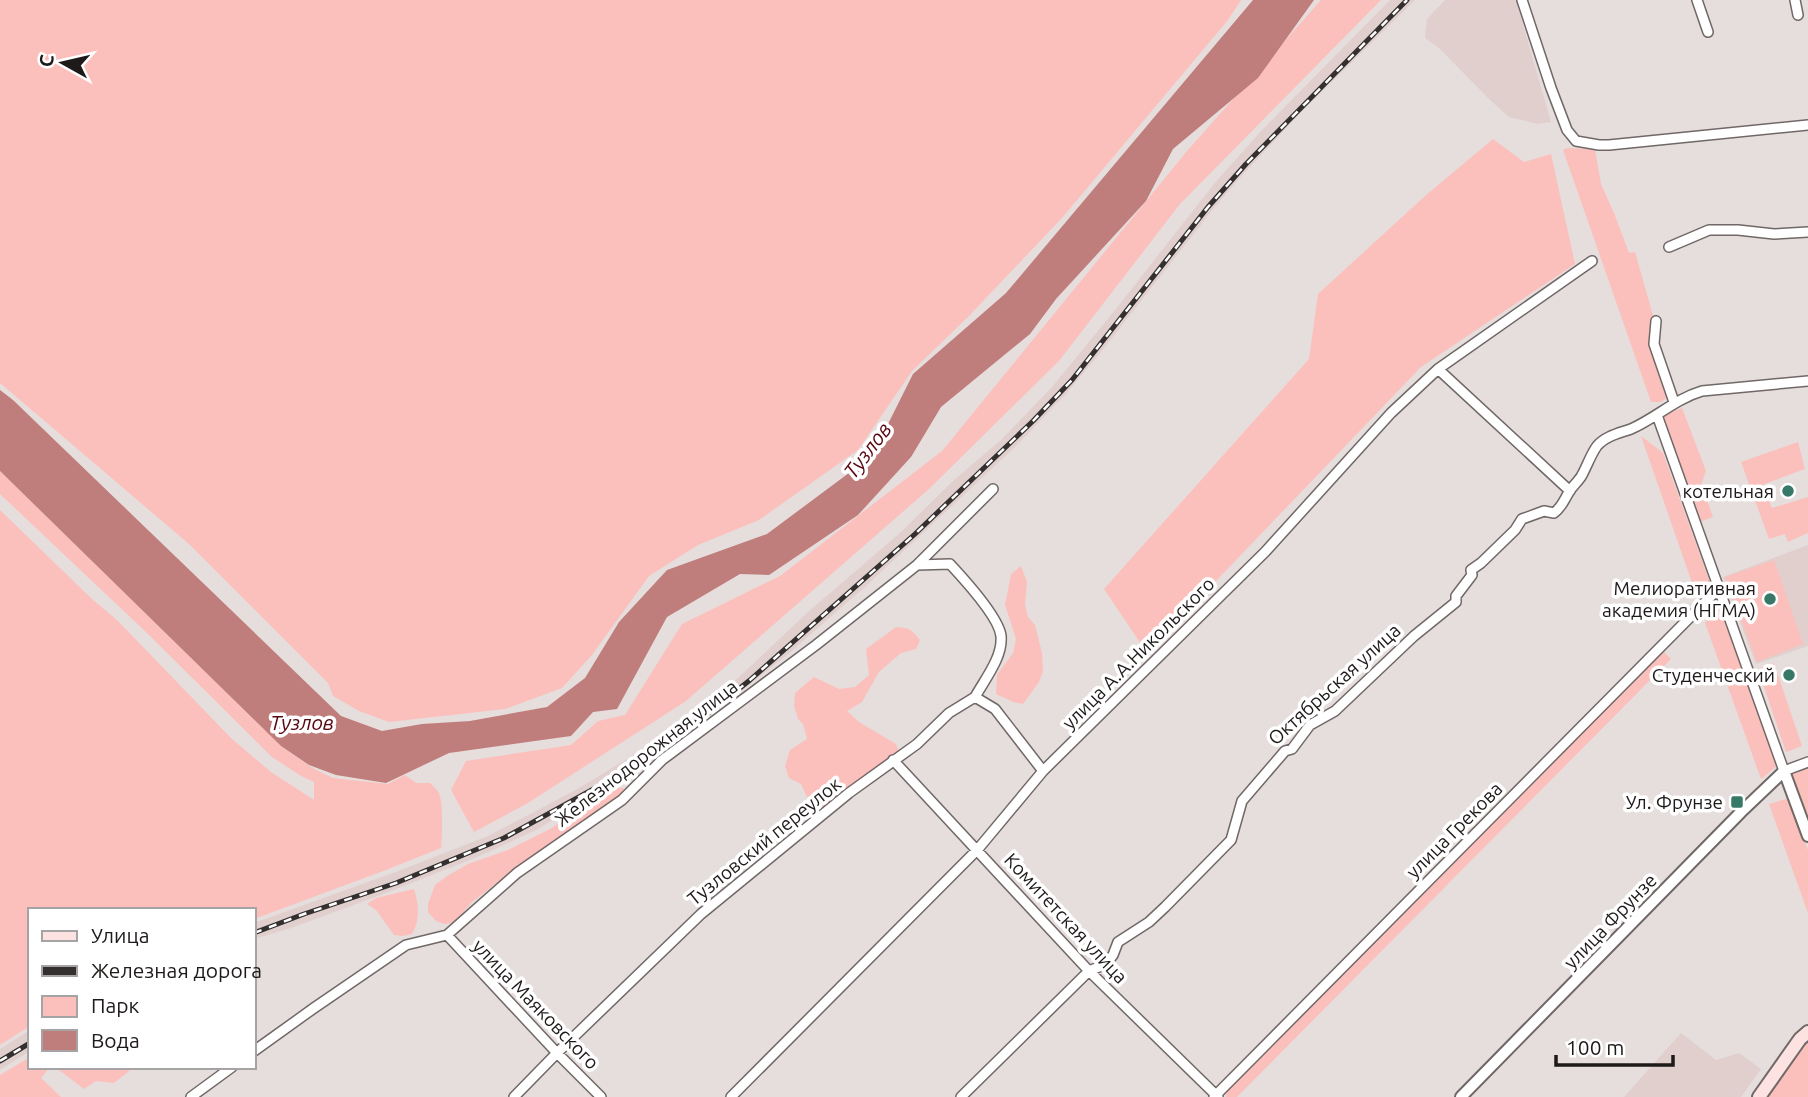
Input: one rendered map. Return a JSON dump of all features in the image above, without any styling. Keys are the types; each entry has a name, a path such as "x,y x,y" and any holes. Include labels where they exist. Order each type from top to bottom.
{"main road":[{"path":"1759,1097 1800,1039 1808,1032"}],"street":[{"path":"1522,0 1567,130 1576,141 1609,145 1808,125"},
{"path":"1697,0 1707,32"},
{"path":"1795,0 1798,15"},
{"path":"1670,247 1709,230 1774,234 1808,232"},
{"name":"улица А.А.Никольского","path":"731,1097 978,849 1042,771 1265,552 1391,414 1438,369 1592,261"},
{"path":"1656,321 1654,344 1674,402"},
{"path":"1438,369 1570,491"},
{"name":"Октябрьская улица","path":"961,1097 1089,971 1106,964 1118,942 1149,922 1231,840 1242,801 1284,751 1292,749 1310,725 1335,711 1414,636 1456,601 1456,596 1472,575 1471,570 1515,530 1522,519 1544,512 1554,513 1562,507 1598,445 1691,394 1808,381"},
{"path":"1657,415 1808,836"},
{"name":"Железнодорожная улица","path":"256,1050 407,945 447,935 517,873 622,800 662,760 816,645 917,565 993,489"},
{"path":"917,565 950,564 970,586 998,626 1001,637 995,663 975,696 995,709 1042,771"},
{"name":"улица Грекова","path":"1216,1096 1719,588"},
{"name":"Тузловский переулок","path":"513,1097 701,914 849,793 917,744 949,713 975,696"},
{"name":"Комитетская улица","path":"893,760 1089,971 1216,1096"},
{"path":"1784,771 1808,762"},
{"name":"улица Фрунзе","path":"1461,1097 1784,771"},
{"name":"улица Маяковского","path":"447,935 601,1097"},
{"path":"191,1097 229,1069"}],"shaded area":[{"path":"1390,0 1415,0 1300,113 1238,180 1065,395 1014,448 866,586 788,654 670,747 538,829 482,855 386,893 256,938 256,922 488,836 579,788 642,750 694,714 737,679 1001,440 1052,387 1214,184 1263,129"},
{"path":"1445,0 1516,0 1551,122 1538,124 1509,117 1439,48 1425,38 1427,19"},
{"name":"Мелиоративная академия (НГМА)","path":"1808,545 1808,646 1756,664 1723,577"},
{"path":"28,1031 28,1052 0,1070 0,1049"},
{"path":"1681,1033 1716,1060 1739,1053 1761,1069 1741,1097 1624,1097"}],"green space":[{"path":"0,0 1241,0 1228,20 1062,218 968,317 912,371 858,450 759,520 698,545 649,576 592,655 562,688 505,709 389,722 359,711 333,696 328,683 189,544 0,383"},
{"path":"1321,0 1381,0 1180,204 1059,361 929,489 686,701 528,803 474,832 451,790 466,761 571,745 598,721 625,715 682,624 780,576 942,451 1187,151"},
{"path":"1493,139 1524,162 1551,154 1575,264 1421,367 1147,653 1104,589 1309,359 1318,294 1425,196"},
{"path":"1595,149 1601,184 1629,253 1635,252 1654,319 1650,344 1669,397 1661,402 1651,402 1563,150"},
{"path":"1682,408 1706,471 1701,485 1686,490 1659,417"},
{"path":"1641,436 1663,453 1712,588 1698,600"},
{"path":"1798,442 1805,469 1762,485 1772,508 1808,497 1808,533 1788,542 1785,534 1769,539 1741,462"},
{"path":"0,471 281,746 314,769 333,778 388,784 405,775 416,783 430,783 440,796 441,848 256,918 256,908 28,908 28,1027 0,1045 0,510 117,620 232,739 271,772 314,800 314,782 272,757 148,634 0,494"},
{"path":"1703,489 1713,517 1697,523 1687,495"},
{"name":"Мелиоративная академия (НГМА)","path":"1774,560 1803,644 1757,662 1725,577"},
{"path":"1021,566 1027,582 1025,604 1028,617 1035,625 1043,671 1039,682 1023,704 996,694 997,675 1013,653 1016,639 1005,605 1011,574"},
{"path":"1718,604 1777,766 1761,779 1705,623"},
{"path":"896,627 914,633 920,640 916,649 901,653 879,672 862,702 847,711 859,722 896,744 899,752 822,807 813,806 801,784 789,778 785,766 790,750 807,739 794,706 795,693 814,677 839,689 855,687 869,675 866,649"},
{"path":"1662,650 1671,659 1237,1097 1226,1097 1227,1090"},
{"path":"1774,663 1802,746 1786,752 1758,669"},
{"path":"1808,764 1808,825 1788,772"},
{"path":"613,788 624,788 621,795 590,820 530,857 472,902 452,923 436,921 428,912 435,885 447,876 468,864 508,850 550,829"},
{"path":"1789,798 1808,850 1808,913 1769,804"},
{"path":"414,889 418,912 415,929 412,934 394,935 376,910 367,904 376,898"},
{"path":"1808,1040 1808,1097 1763,1097 1806,1042"},
{"path":"28,1058 28,1069 48,1069 41,1078 61,1097 0,1097 0,1075"},
{"path":"58,1069 132,1069 114,1083 96,1081 84,1089"}],"water":[{"name":"Тузлов","path":"1253,0 1314,0 1258,78 1173,149 1146,201 1056,299 1030,334 941,407 911,457 858,515 769,575 740,574 667,617 617,709 593,712 571,736 449,753 386,783 336,775 309,765 281,746 0,471 0,390 341,716 382,731 422,724 470,721 547,707 585,678 619,622 667,570 767,534 861,464 883,434 913,374 1006,293"}],"railway":[{"path":"256,932 396,883 504,838 608,781 657,750 750,680 915,534 1033,421 1072,380 1208,207 1246,164 1407,0"},
{"path":"0,1061 28,1044"}],"place":[{"name":"котельная","path":"1788,491"},
{"name":"Мелиоративная академия (НГМА)","path":"1770,599"},
{"name":"Студенческий","path":"1789,675"},
{"name":"Ул. Фрунзе","path":"1737,802"}]}
